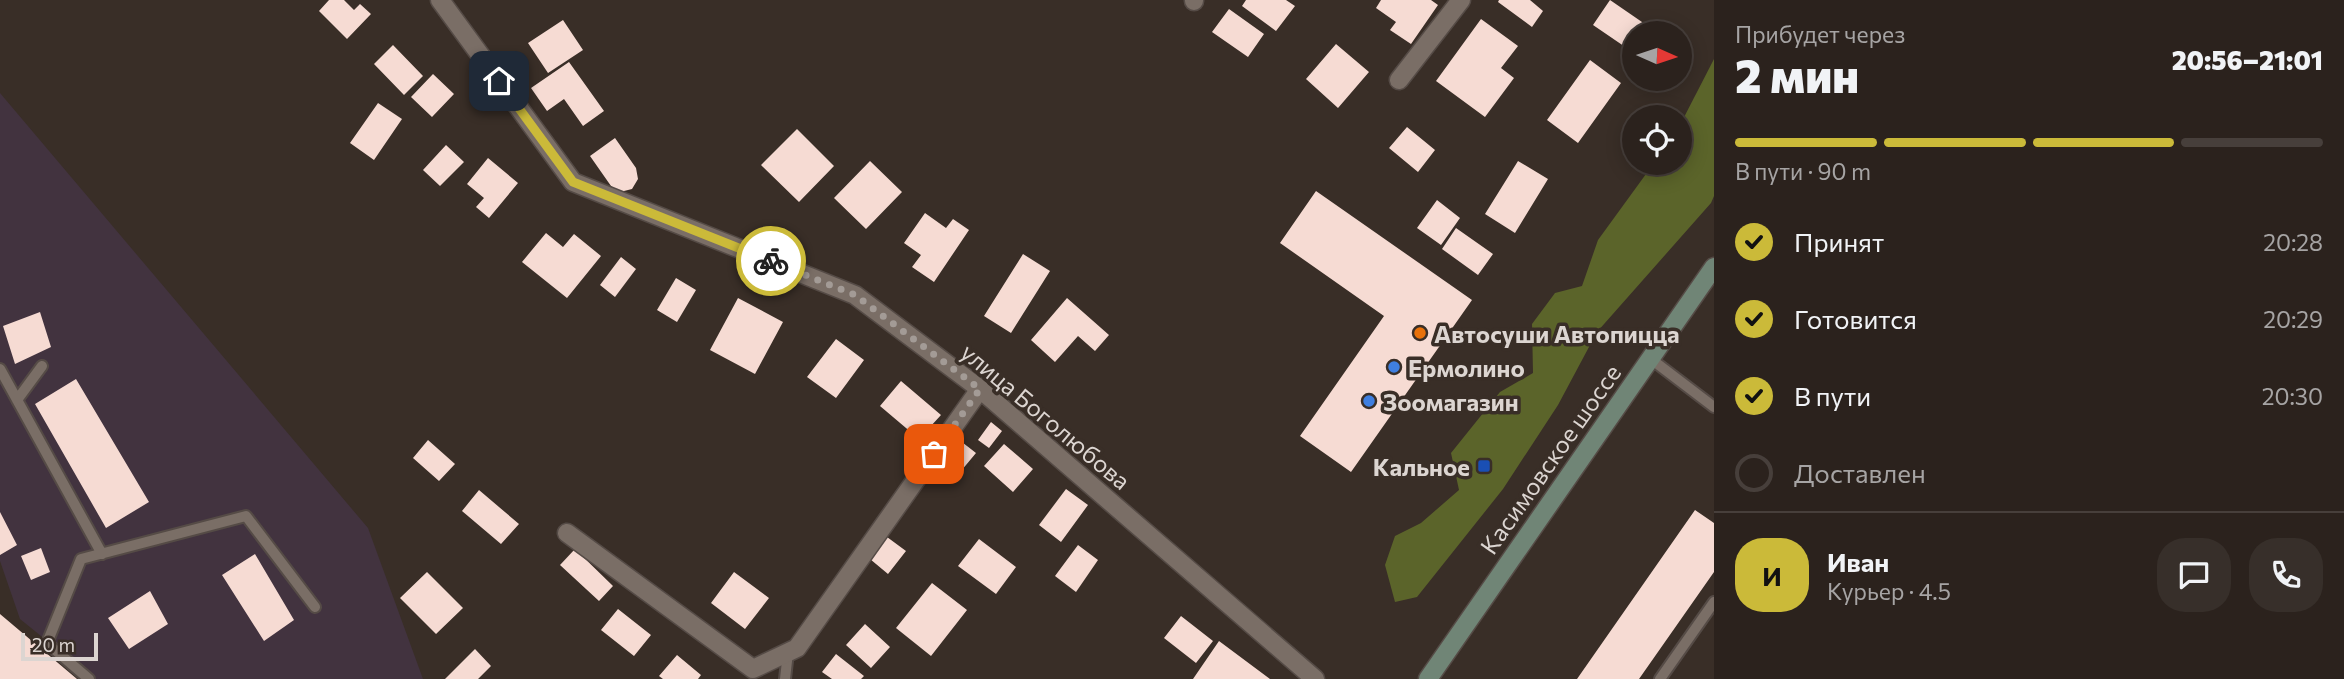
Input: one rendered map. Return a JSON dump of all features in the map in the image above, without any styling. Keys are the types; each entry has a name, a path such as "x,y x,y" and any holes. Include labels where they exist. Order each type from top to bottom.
{"main road":[{"name":"Касимовское шоссе","path":"1427,679 1714,267"}],"street":[{"name":"улица Боголюбова","path":"440,0 573,182 855,295 980,389 1315,679"},
{"path":"1399,80 1461,0"},
{"path":"567,533 753,669 797,648 980,389"}],"lane":[{"path":"1651,359 1705,398 1714,408"},
{"path":"17,400 42,366"},
{"path":"0,369 102,554"},
{"path":"89,679 47,643 81,559 246,516 315,607"},
{"path":"1660,679 1714,603"},
{"path":"785,679 788,652"}],"shaded area":[{"path":"0,93 368,528 423,679 94,679 20,619 0,561"}],"green space":[{"path":"1714,59 1714,196 1711,203 1597,332 1558,405 1503,489 1417,597 1395,602 1385,565 1395,536 1421,523 1459,490 1451,453 1500,392 1533,373 1532,324 1555,293 1582,286 1598,240 1645,175 1692,175 1690,105"}],"building":[{"path":"329,0 344,0 354,10 360,4 371,14 347,39 319,11"},
{"path":"1246,0 1286,0 1295,6 1276,31 1242,6"},
{"path":"1381,0 1431,0 1438,5 1411,44 1390,30 1396,22 1376,8"},
{"path":"1530,0 1543,11 1532,27 1498,2"},
{"path":"1610,0 1641,21 1622,21 1622,45 1593,25"},
{"path":"1229,9 1264,34 1248,57 1212,32"},
{"path":"1481,19 1518,46 1501,68 1514,78 1485,117 1436,81"},
{"path":"563,20 583,50 548,73 528,43"},
{"path":"1336,44 1369,72 1338,108 1306,79"},
{"path":"393,45 423,76 404,95 374,64"},
{"path":"1590,60 1621,83 1578,143 1547,120"},
{"path":"569,62 604,111 583,126 564,99 547,111 531,88"},
{"path":"433,74 454,94 432,117 411,97"},
{"path":"378,103 402,119 374,160 350,143"},
{"path":"1407,127 1435,150 1418,172 1389,148"},
{"path":"797,129 834,166 799,202 761,165"},
{"path":"615,138 636,168 638,179 632,189 620,192 611,186 590,156"},
{"path":"446,145 464,162 440,186 423,170"},
{"path":"488,158 518,183 489,218 476,207 484,198 467,184"},
{"path":"870,161 902,192 866,229 834,198"},
{"path":"1518,161 1548,179 1515,233 1485,214"},
{"path":"1316,191 1472,300 1351,472 1300,436 1384,316 1280,243"},
{"path":"1437,200 1460,218 1441,245 1417,228"},
{"path":"925,213 946,228 953,219 969,230 934,282 912,267 921,255 904,243"},
{"path":"1456,228 1493,254 1478,275 1442,249"},
{"path":"546,233 563,247 574,234 601,256 567,298 522,262"},
{"path":"1023,254 1050,271 1011,333 984,316"},
{"path":"621,257 636,269 615,297 600,285"},
{"path":"676,278 696,290 677,322 657,310"},
{"path":"738,298 783,322 755,374 710,350"},
{"path":"1067,298 1109,335 1095,351 1078,336 1055,362 1031,340"},
{"path":"40,312 51,347 15,364 3,326"},
{"path":"836,339 864,360 836,398 807,377"},
{"path":"76,379 149,502 106,528 35,404"},
{"path":"901,381 941,415 919,439 880,406"},
{"path":"991,422 1002,431 989,448 978,440"},
{"path":"958,439 976,453 961,471 944,458"},
{"path":"428,440 455,464 439,481 413,458"},
{"path":"1004,444 1033,469 1013,492 984,466"},
{"path":"1066,489 1088,505 1061,542 1039,525"},
{"path":"479,490 519,524 501,544 462,511"},
{"path":"1695,510 1714,523 1714,572 1639,679 1577,679"},
{"path":"0,512 17,545 0,555"},
{"path":"887,537 906,551 888,574 870,559"},
{"path":"979,539 1016,567 996,594 958,566"},
{"path":"1078,545 1098,560 1076,592 1055,576"},
{"path":"41,548 50,572 31,580 21,556"},
{"path":"575,549 613,586 599,601 560,565"},
{"path":"255,554 294,620 264,641 222,575"},
{"path":"427,572 463,608 436,634 400,598"},
{"path":"734,572 769,598 745,629 711,603"},
{"path":"932,583 967,610 931,656 896,628"},
{"path":"150,591 168,624 129,649 108,618"},
{"path":"618,609 651,635 634,656 601,630"},
{"path":"0,614 77,679 0,679"},
{"path":"1181,616 1213,641 1196,663 1164,638"},
{"path":"865,624 890,647 871,668 846,645"},
{"path":"1219,641 1270,679 1193,679"},
{"path":"475,649 491,666 478,679 445,679"},
{"path":"836,654 864,676 861,679 832,679 822,672"},
{"path":"677,655 701,675 698,679 663,679 659,676"}],"way so far":[{"path":"771,261 855,295 980,389 934,454"}],"place":[{"name":"Автосуши Автопицца","path":"1420,333"},
{"name":"Ермолино","path":"1394,367"},
{"name":"Зоомагазин","path":"1369,401"},
{"name":"Кальное","path":"1484,466"}],"route":[{"path":"499,81 573,182 771,261"}]}
